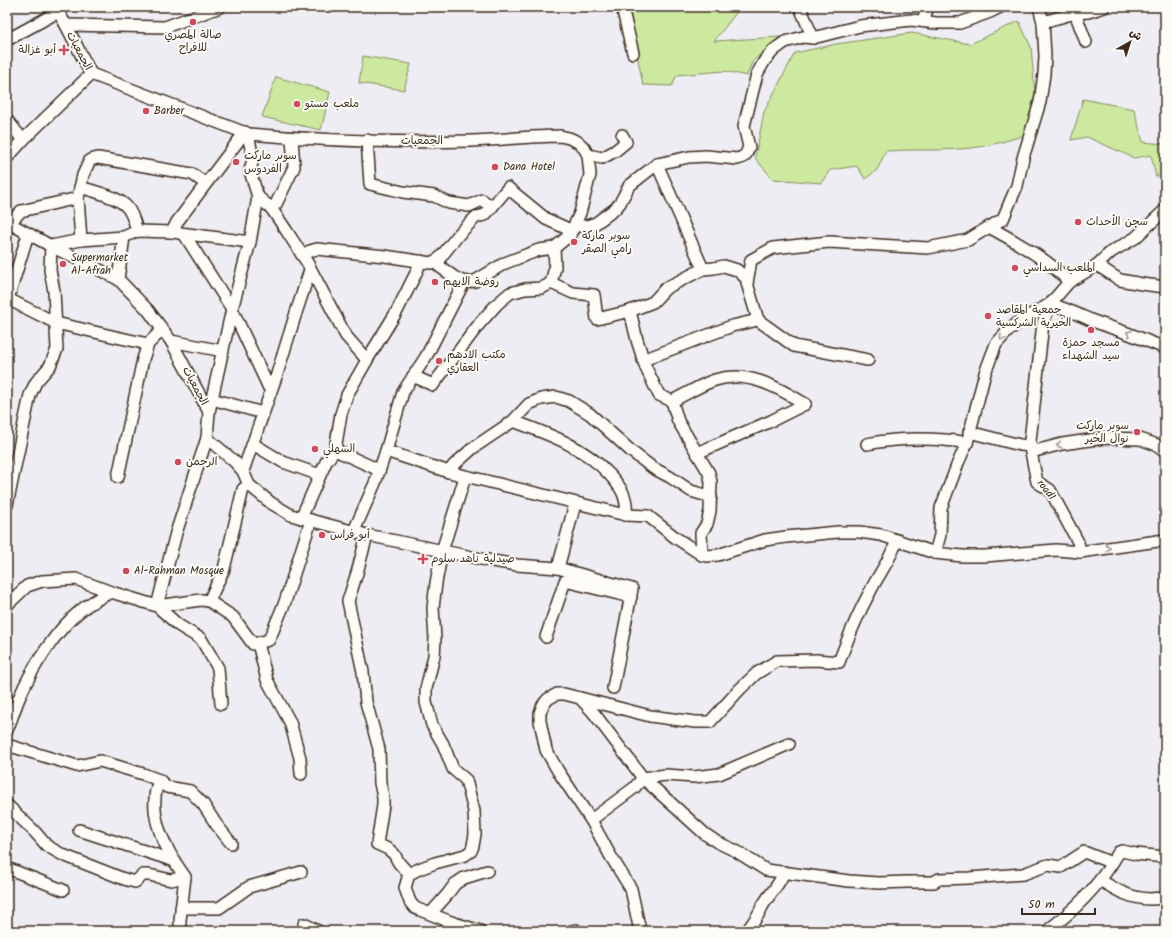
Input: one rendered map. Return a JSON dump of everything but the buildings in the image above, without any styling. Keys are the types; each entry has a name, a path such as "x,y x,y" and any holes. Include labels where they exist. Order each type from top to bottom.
{"street":[{"path":"66,25 165,27 220,7"},
{"path":"622,7 633,53"},
{"path":"800,7 813,38"},
{"path":"923,21 928,7"},
{"path":"302,255 310,251 317,250 385,256 431,263 440,258 476,217 485,215 508,188 546,219 572,231 596,223 615,209 629,186 657,164 689,157 706,156 737,159 743,157 749,147 744,126 757,74 765,60 774,50 786,42 803,37 813,38 860,26 911,20 936,23 960,23 1000,7"},
{"path":"868,360 794,346 758,320 747,283 751,260 773,248 829,242 928,248 968,240 1003,219 1017,186 1023,158 1040,102 1044,81 1045,56 1043,22 1040,7"},
{"path":"1043,22 1104,7"},
{"path":"7,40 57,10"},
{"name":"الجمعيات","path":"57,10 91,74 246,133 292,138 367,140 472,141 560,136 578,142 588,155"},
{"path":"1075,13 1086,42"},
{"path":"7,158 23,140 91,74"},
{"path":"7,120 23,140"},
{"path":"172,232 176,222 205,183 246,133"},
{"path":"246,133 253,159 250,171 258,197 271,208 302,255 333,309 346,336 366,360"},
{"path":"440,258 439,266 454,277 464,282 475,282 505,263 539,250 554,248 572,231 580,213 590,175 588,155 602,158 615,151 626,142 622,135"},
{"path":"271,208 276,204 294,167 292,138"},
{"path":"367,140 370,184 403,192 434,196 449,203 469,206 482,200 492,207"},
{"path":"81,240 78,198 83,175 90,160 98,158 192,174 205,183"},
{"path":"657,164 703,269"},
{"path":"80,187 117,200 126,206 137,231"},
{"name":"الجمعيات","path":"209,412 232,309 250,242 258,197"},
{"path":"78,198 21,211 8,224 50,246 118,278 124,237"},
{"path":"935,553 940,535 942,508 968,438 984,373 996,344 1009,330 1023,319 1050,304 1069,282 1097,265 1111,252 1135,238 1165,210"},
{"path":"989,227 1038,257 1062,274 1069,282"},
{"path":"50,246 81,240 124,237 137,231 172,232 250,242"},
{"path":"28,234 8,298 56,323 148,344"},
{"path":"184,234 232,309 271,390"},
{"path":"7,505 30,395 36,382 50,366 57,349 54,291 50,270 50,246"},
{"path":"413,376 433,385 480,323 497,304 510,293 525,289 542,288 551,283 555,267 554,248"},
{"path":"7,605 27,586 42,581 76,579 111,592 157,606 200,600 208,601 234,617 254,644 269,640 285,602 306,519 320,475 326,462 335,450 341,414 347,395 366,360 406,295 421,261"},
{"path":"1097,265 1120,280 1165,286"},
{"path":"551,283 573,293 594,295 597,319 630,311 652,302 666,288 703,269 724,266 736,270 747,279"},
{"path":"243,471 310,270"},
{"name":"الجمعيات","path":"118,278 148,310 172,342 209,412"},
{"path":"354,531 386,451 403,392 427,355 464,282"},
{"path":"1050,304 1066,308 1092,320 1165,348"},
{"name":"road1","path":"1050,304 1042,323 1030,449 1037,482 1050,490 1078,542 1080,552"},
{"path":"630,311 643,360 659,395 672,400 714,381 729,377 746,377 763,382 786,392 805,404 697,453"},
{"path":"643,360 732,326 758,320"},
{"path":"118,477 143,359 148,344 162,330"},
{"path":"172,342 223,351"},
{"path":"449,472 454,465 474,448 513,421 529,404 541,398 556,397 569,401 590,414 652,468 670,477 691,491 711,497"},
{"path":"212,399 263,413"},
{"path":"672,400 678,421 709,473 711,497 710,511 707,524 702,533 702,554"},
{"path":"157,606 176,533 206,438 209,412"},
{"path":"513,421 580,449 601,465 618,483 623,492 627,505 626,515"},
{"path":"206,438 236,462 243,471 249,484 263,497 291,515 367,535 404,542 442,552 517,565 558,568 632,589 613,688"},
{"path":"866,444 886,440 940,440 968,438 1020,445 1030,449 1104,438 1140,438 1165,451"},
{"path":"253,444 283,462 320,475"},
{"path":"335,450 379,470"},
{"path":"386,451 449,472 575,504 626,515 648,516 676,538 702,554 712,556 772,539 838,532 859,532 881,535 935,553 962,556 985,556 1050,551 1080,552 1165,540"},
{"path":"465,476 442,552 436,582 434,599 434,656 426,689 426,702 432,725 443,744 453,769 466,780 474,810 475,834 473,846 465,855 419,868 409,874 405,888 410,902 415,908 480,931"},
{"path":"208,601 224,569 243,489 249,484"},
{"path":"558,568 575,504"},
{"path":"367,535 348,601 363,672 366,702 379,749 380,782 383,805 377,844 388,849 394,854 399,863 409,874"},
{"path":"640,931 631,888 610,855 591,820 558,771 546,750 540,721 540,713 543,704 557,694 564,694 650,716 695,722 710,722 740,688 757,673 777,661 816,660 839,662 856,618 875,581 891,555 897,540"},
{"path":"546,637 565,581 631,597"},
{"path":"7,730 20,696 46,650 67,623 79,611 111,592"},
{"path":"157,606 178,625 201,638 218,668 221,704"},
{"path":"258,643 267,680 290,722 300,758 301,774"},
{"path":"580,698 593,712 644,778 705,834 766,870 849,881 879,883 934,882 939,879 1023,874 1048,865 1061,867 1084,852 1112,863"},
{"path":"591,820 634,788 644,778 666,775 694,777 719,774 789,744"},
{"path":"7,745 77,766 100,761 159,780 167,787 190,791 203,804 231,843"},
{"path":"159,780 154,799 156,818 160,832 172,860 184,877 180,931"},
{"path":"7,805 47,846 124,879 135,882 143,875 171,880 184,877"},
{"path":"79,830 172,860"},
{"path":"1047,931 1064,918 1087,896 1119,852 1122,851 1165,857"},
{"path":"7,868 63,890"},
{"path":"431,913 455,884 464,878 487,871"},
{"path":"181,908 219,908 249,887 301,872"},
{"path":"747,931 782,879 784,872"},
{"path":"1100,880 1120,892 1149,899 1165,898"},
{"path":"304,924 318,931"}],"green space":[{"path":"634,7 741,7 714,41 780,37 752,62 747,76 725,71 677,75 672,86 643,85 629,13"},
{"path":"1019,21 1031,47 1035,93 1025,135 993,144 968,148 886,151 877,170 865,179 857,166 830,170 821,183 773,179 755,158 764,112 795,53 836,44 912,33 970,44"},
{"path":"363,56 411,64 404,90 359,83"},
{"name":"ملعب مستو","path":"276,77 330,92 321,130 262,117"},
{"path":"1083,99 1134,109 1143,142 1165,144 1165,171 1156,177 1151,155 1134,158 1087,137 1071,140"}],"place":[{"name":"صالة المصري للافراح","path":"193,22"},
{"name":"أبو غزالة","path":"64,50"},
{"name":"ملعب مستو","path":"297,104"},
{"name":"Barber","path":"146,111"},
{"name":"سوبر ماركت الفردوس","path":"236,162"},
{"name":"Dana Hotel","path":"495,167"},
{"name":"سجن الأحداث","path":"1078,222"},
{"name":"سوبر ماركة رامي الصقر","path":"574,242"},
{"name":"Supermarket Al-Afrah","path":"63,264"},
{"name":"الملعب السداسي","path":"1015,268"},
{"name":"روضة الايهم","path":"435,282"},
{"name":"جمعية المقاصد الخيرية الشركسية","path":"988,316"},
{"name":"مسجد حمزة سيد الشهداء","path":"1091,330"},
{"name":"مكتب الادهم العقاري","path":"439,361"},
{"name":"سوبر ماركت نوال الخير","path":"1137,432"},
{"name":"السهلي","path":"315,449"},
{"name":"الرحمن","path":"178,462"},
{"name":"أبو فراس","path":"322,535"},
{"name":"صيدلية ناهد سلوم","path":"423,559"},
{"name":"Al-Rahman Mosque","path":"126,571"}]}
